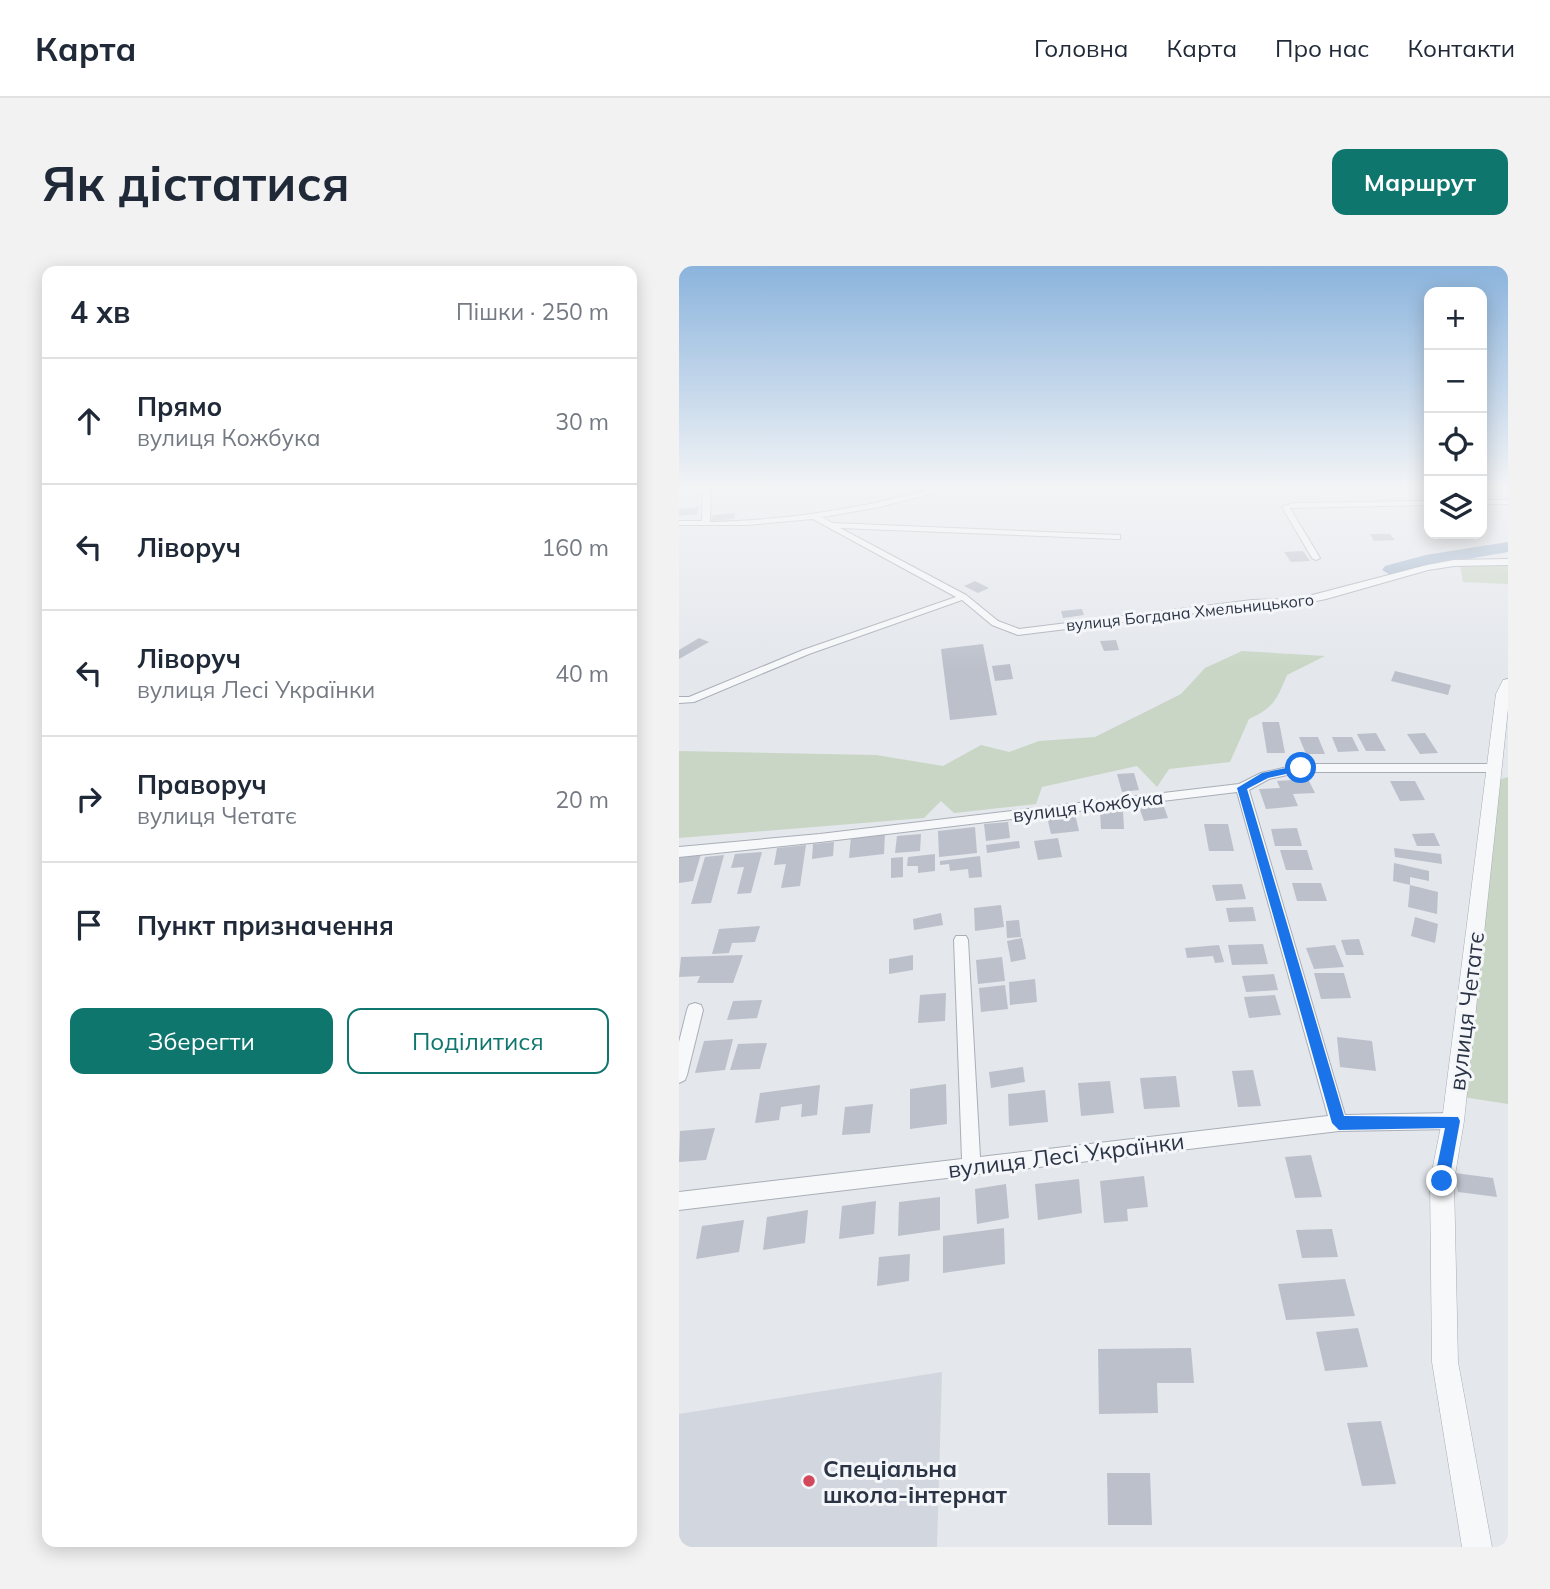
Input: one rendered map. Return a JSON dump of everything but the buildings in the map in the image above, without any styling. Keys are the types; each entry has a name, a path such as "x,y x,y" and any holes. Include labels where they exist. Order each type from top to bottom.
{"street":[{"name":"вулиця Богдана Хмельницького","path":"873,549 963,597 995,623 1018,632 1252,604 1297,602 1427,568 1454,563 1508,562"},
{"path":"1311,549 1316,558"},
{"path":"679,700 690,700 806,652 963,597"},
{"name":"вулиця Четатє","path":"1477,1547 1445,1362 1442,1181 1453,1121 1503,694 1508,683"},
{"name":"вулиця Кожбука","path":"679,852 1242,788 1265,776 1301,768 1494,768"},
{"path":"1242,788 1339,1123"},
{"path":"961,940 971,1165"},
{"path":"679,1075 695,1010"},
{"name":"вулиця Лесі Українки","path":"679,1201 1339,1123 1453,1121"}],"shaded area":[{"name":"Спеціальна школа-інтернат","path":"942,1372 937,1547 679,1547 679,1414"}],"green space":[{"path":"1460,566 1508,566 1508,584 1463,582"},
{"path":"1242,651 1325,656 1287,675 1274,702 1249,719 1230,762 1169,769 1157,787 1137,766 1042,787 1036,804 954,813 941,801 924,818 679,838 679,751 876,755 943,766 981,745 1009,752 1039,741 1095,737 1181,694 1205,668"},
{"path":"1508,777 1508,1104 1456,1096 1495,781"}],"waterway":[{"path":"1392,570 1426,561 1498,549"}],"place":[{"name":"Спеціальна школа-інтернат","path":"809,1481"}],"route":[{"path":"1301,768 1265,776 1242,788 1339,1123 1453,1121 1442,1181"}]}
